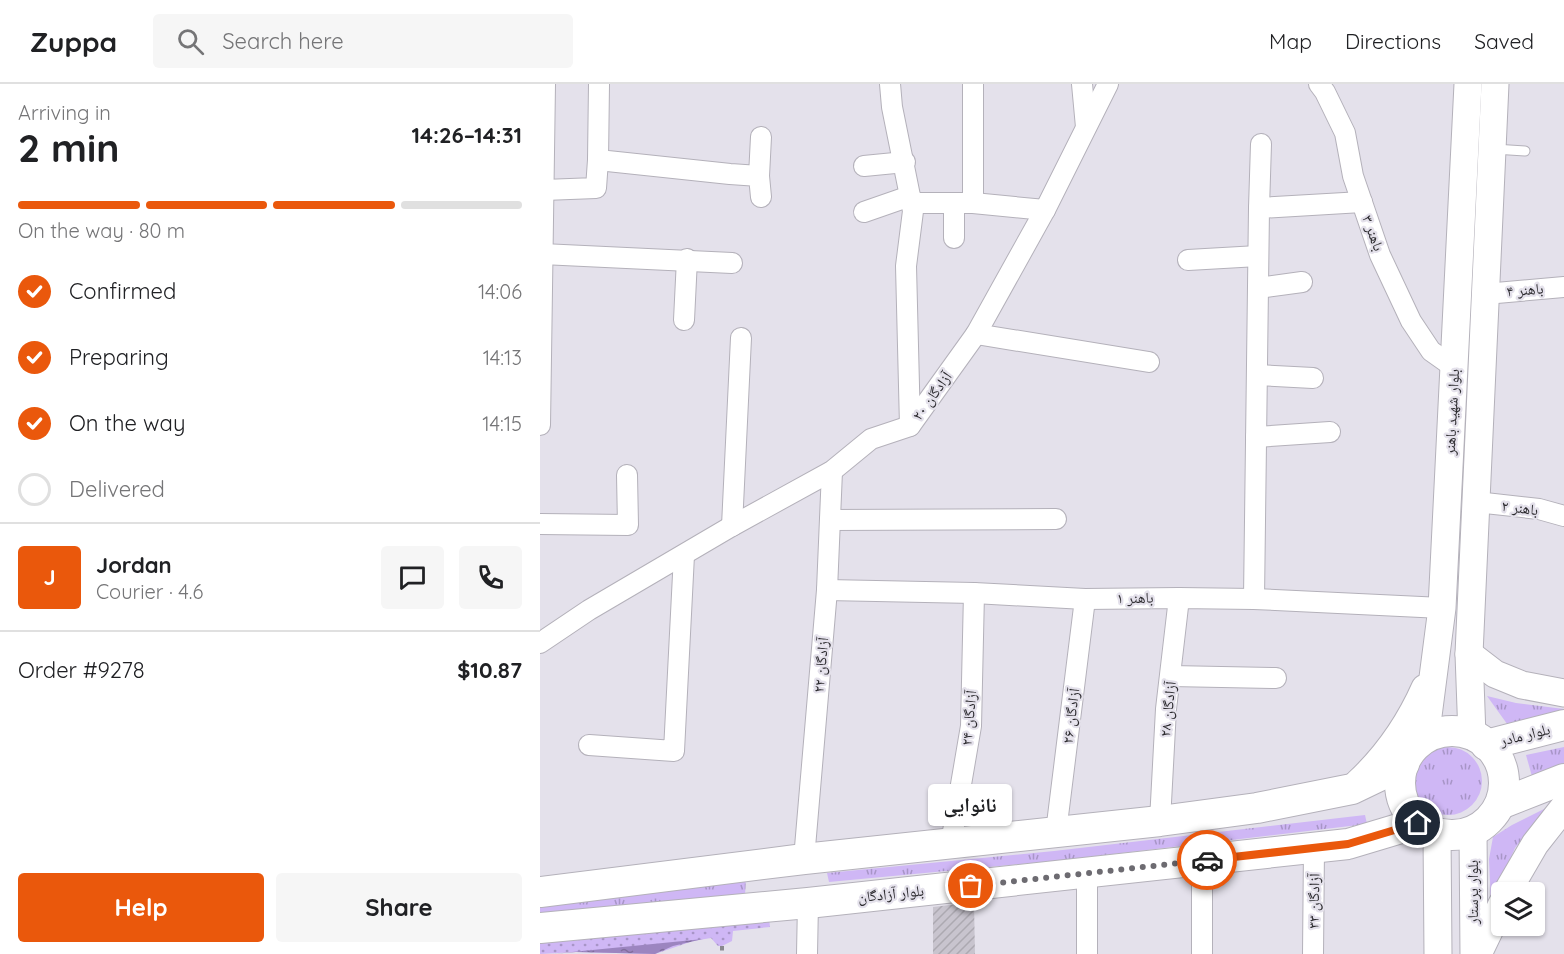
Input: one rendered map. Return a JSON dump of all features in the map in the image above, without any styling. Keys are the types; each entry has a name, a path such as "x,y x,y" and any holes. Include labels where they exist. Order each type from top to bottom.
{"main road":[{"name":"بلوار شهید باهنر","path":"1425,739 1442,608 1468,84"},
{"name":"بلوار شهید باهنر","path":"1479,740 1469,654 1495,84"},
{"path":"1469,654 1494,674 1522,685 1564,693"},
{"path":"1352,789 1377,765 1408,722 1436,662"},
{"name":"بلوار مادر","path":"1479,740 1564,725"},
{"path":"1456,732 1479,740 1496,757 1503,772 1504,788 1500,804 1489,819 1473,831 1449,835 1428,828 1407,810 1401,795 1400,779 1404,764 1412,750 1425,739 1440,733 1456,732"},
{"path":"540,892 804,859 1160,821 1257,808 1352,789 1404,764"},
{"path":"1500,804 1564,779"},
{"path":"1513,882 1535,844 1564,807"},
{"path":"1428,828 1438,954"},
{"name":"بلوار آزادگان","path":"540,928 808,903 1202,861 1348,844 1428,828"},
{"name":"بلوار پرستار","path":"1473,831 1476,954"},
{"path":"804,859 808,903"},
{"path":"1476,954 1491,925"}],"street":[{"path":"540,425 541,233 544,190 545,84"},
{"path":"544,190 596,188 599,84"},
{"path":"890,84 892,107 905,162 913,212 906,266 910,426"},
{"path":"954,238 963,203 973,84"},
{"path":"1082,84 1086,127"},
{"name":"آزادگان ۲۰","path":"540,643 589,610 732,526 832,471 871,439 910,426 976,334 1045,210 1108,84"},
{"name":"باهنر ۳","path":"1318,84 1325,92 1345,134 1353,176 1380,255 1411,321 1431,351 1455,368"},
{"path":"761,138 759,176 761,197"},
{"path":"1254,599 1261,144"},
{"path":"597,160 759,176"},
{"path":"864,166 905,162"},
{"path":"864,212 911,200 1045,210"},
{"path":"1259,208 1362,202"},
{"path":"542,254 687,259 732,263"},
{"path":"1188,260 1258,256"},
{"path":"684,320 687,259"},
{"path":"1258,288 1302,282"},
{"name":"باهنر ۴","path":"1485,294 1564,287"},
{"path":"976,334 1149,362"},
{"path":"732,526 741,338"},
{"path":"1257,375 1313,378"},
{"path":"1256,437 1330,432"},
{"name":"آزادگان ۲۲","path":"804,859 828,590 832,471"},
{"path":"540,524 628,525 627,475"},
{"name":"باهنر ۲","path":"1476,502 1539,509 1564,516"},
{"path":"830,520 1056,519"},
{"path":"589,746 674,751 684,555"},
{"name":"باهنر ۱","path":"828,590 974,593 1085,599 1254,599 1442,608"},
{"name":"آزادگان ۲۴","path":"951,843 971,726 974,593"},
{"name":"آزادگان ۲۸","path":"1160,821 1166,709 1179,598"},
{"name":"آزادگان ۲۶","path":"1056,832 1085,599"},
{"path":"1171,676 1276,678"},
{"name":"آزادگان ۳۳","path":"1313,954 1314,848"},
{"path":"1202,861 1202,954"},
{"path":"1087,873 1087,954"},
{"path":"807,954 808,903"}],"lane":[{"path":"1492,148 1525,151"}],"path":[{"path":"722,946 722,954"}],"green space":[{"path":"1487,696 1516,703 1564,709 1564,718 1510,728"},
{"path":"1448,747 1461,750 1472,757 1479,768 1482,781 1479,794 1472,805 1461,812 1448,815 1435,812 1424,805 1417,794 1414,781 1417,768 1424,757 1435,750"},
{"path":"1564,747 1564,769 1533,780 1526,755"},
{"path":"1548,807 1515,848 1500,882 1491,882 1491,904 1489,859 1493,837"},
{"path":"1365,815 1367,824 1054,861 829,882 827,873 1054,851"},
{"path":"746,878 745,895 540,916 540,900"},
{"path":"769,918 770,927 733,931 732,941 722,946 718,946 711,938 693,941 655,954 576,952 540,954 540,942"}],"water":[{"path":"703,939 673,946 655,954 576,952 552,954"}],"building":[{"path":"974,903 975,954 933,954 933,907"}],"way so far":[{"path":"971,886 1207,860"}],"place":[{"name":"نانوایی","path":"971,886"}],"route":[{"path":"1207,860 1348,844 1418,823"}]}
